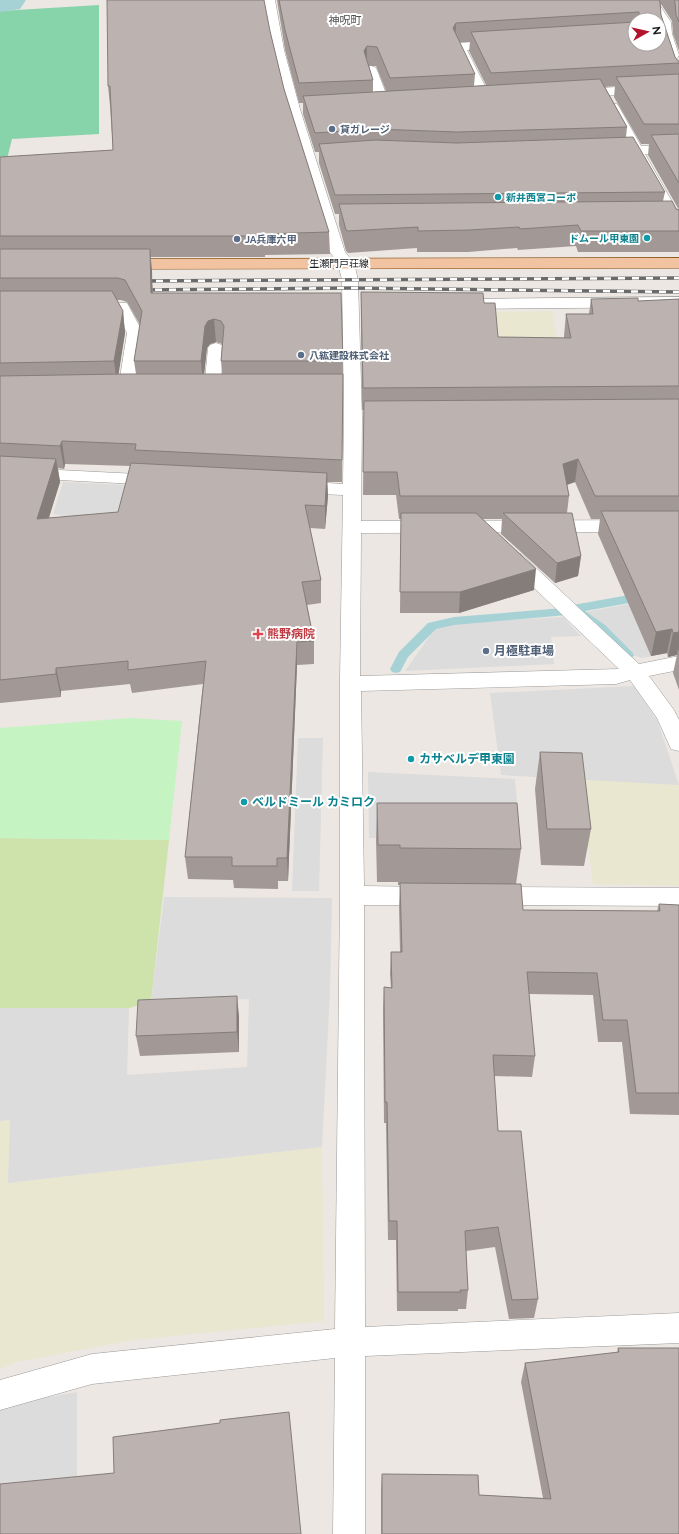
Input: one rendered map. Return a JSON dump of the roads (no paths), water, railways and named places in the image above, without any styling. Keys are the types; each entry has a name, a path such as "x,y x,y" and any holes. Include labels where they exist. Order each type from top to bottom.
{"main road":[{"name":"生瀬門戸荘線","path":"109,264 679,263"}],"street":[{"path":"269,0 278,50 300,108 336,220 338,252 346,263 350,280 359,304 345,390 361,417 352,490 350,684 352,895 351,1342 349,1534"},
{"path":"650,0 655,12"},
{"path":"667,28 679,22"},
{"path":"667,41 677,69"},
{"path":"484,98 459,47 513,43"},
{"path":"371,70 383,104"},
{"path":"565,94 679,88"},
{"path":"610,92 643,150 677,220"},
{"path":"468,99 498,98"},
{"path":"368,105 398,103"},
{"path":"598,152 679,149"},
{"path":"643,150 679,202"},
{"path":"658,217 677,220"},
{"path":"452,304 679,302"},
{"path":"76,306 121,306 135,333 126,390"},
{"path":"212,390 216,348"},
{"path":"0,472 173,480"},
{"path":"282,486 352,490"},
{"path":"352,527 481,528 679,526"},
{"path":"481,528 634,672 666,715 679,743"},
{"path":"350,684 616,678 634,672 679,663"},
{"path":"352,895 448,896"},
{"path":"472,896 679,897"},
{"path":"0,1395 92,1369 351,1342 679,1328"}],"waterway":[{"path":"0,0 6,0"},
{"path":"573,609 679,590"},
{"path":"396,669 403,655 432,626 454,621 563,612"},
{"path":"582,614 601,628 628,655"}],"railway":[{"path":"142,281 679,278"},
{"path":"141,290 350,288 679,292"}],"place":[{"name":"貸ガレージ","path":"332,129"},
{"name":"新井西宮コーポ","path":"498,197"},
{"name":"ドムール甲東園","path":"647,238"},
{"name":"JA兵庫六甲","path":"237,239"},
{"name":"八紘建設株式会社","path":"301,355"},
{"name":"熊野病院","path":"258,634"},
{"name":"月極駐車場","path":"486,651"},
{"name":"カサベルデ甲東園","path":"411,759"},
{"name":"ベルドミール カミロク","path":"244,802"}],"district":[{"name":"神呪町","path":"345,20"}]}
